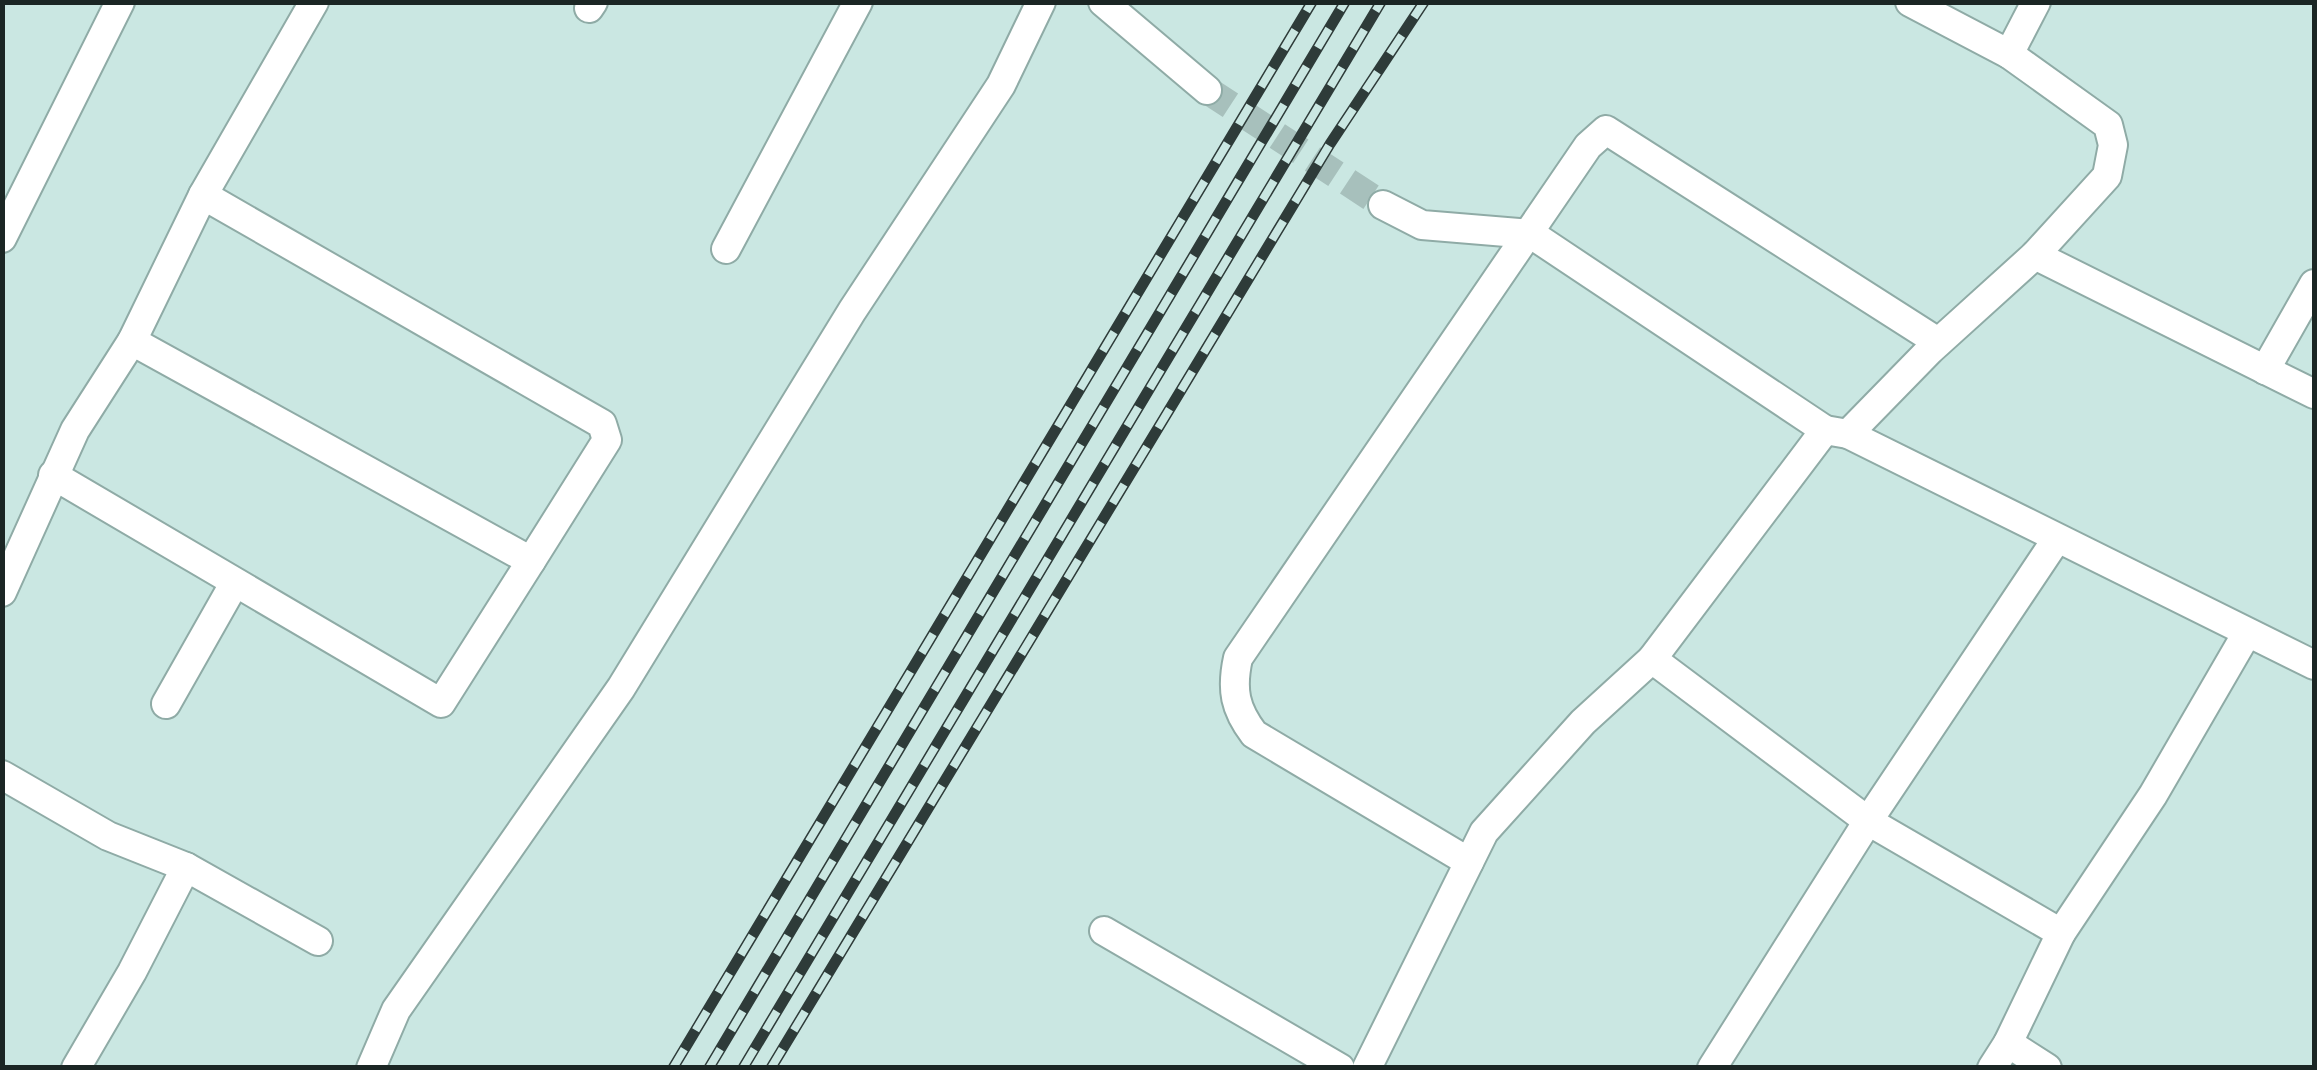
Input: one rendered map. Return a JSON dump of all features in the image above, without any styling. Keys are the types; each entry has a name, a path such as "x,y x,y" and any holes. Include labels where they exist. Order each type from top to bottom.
{"street":[{"path":"2,238 120,2"},
{"path":"726,249 858,2"},
{"path":"372,1068 396,1010 621,688 852,311 1001,85 1041,2"},
{"path":"1103,2 1207,90"},
{"path":"1367,1068 1484,832 1583,722 1652,659 1836,432 2035,255 2107,176 2113,145 2108,125 2009,54 1910,2"},
{"path":"2009,54 2036,2"},
{"path":"2,592 75,430 132,341 203,195 303,6"},
{"path":"1469,862 1254,734 1238,713 1232,684 1238,658 1588,146 1606,130 1938,342"},
{"path":"54,476 440,703 607,440 602,424 203,195"},
{"path":"1383,205 1422,225 1531,234 1836,432 2314,665"},
{"path":"2035,255 2314,394"},
{"path":"2265,370 2314,284"},
{"path":"132,341 530,560"},
{"path":"1712,1068 1868,820 2056,540"},
{"path":"166,704 234,584"},
{"path":"1992,1068 2061,933 2152,796 2248,634"},
{"path":"1652,659 1868,820 2061,933"},
{"path":"2,775 108,836 186,867 318,941"},
{"path":"76,1068 132,972 186,867"},
{"path":"1104,931 1340,1068"},
{"path":"2008,1042 2047,1068"}],"tunnel":[{"path":"1207,90 1383,205"}],"railway":[{"path":"673,1068 1312,2"},
{"path":"709,1068 1345,2"},
{"path":"743,1068 1381,2"},
{"path":"771,1068 1330,144 1424,2"}]}
